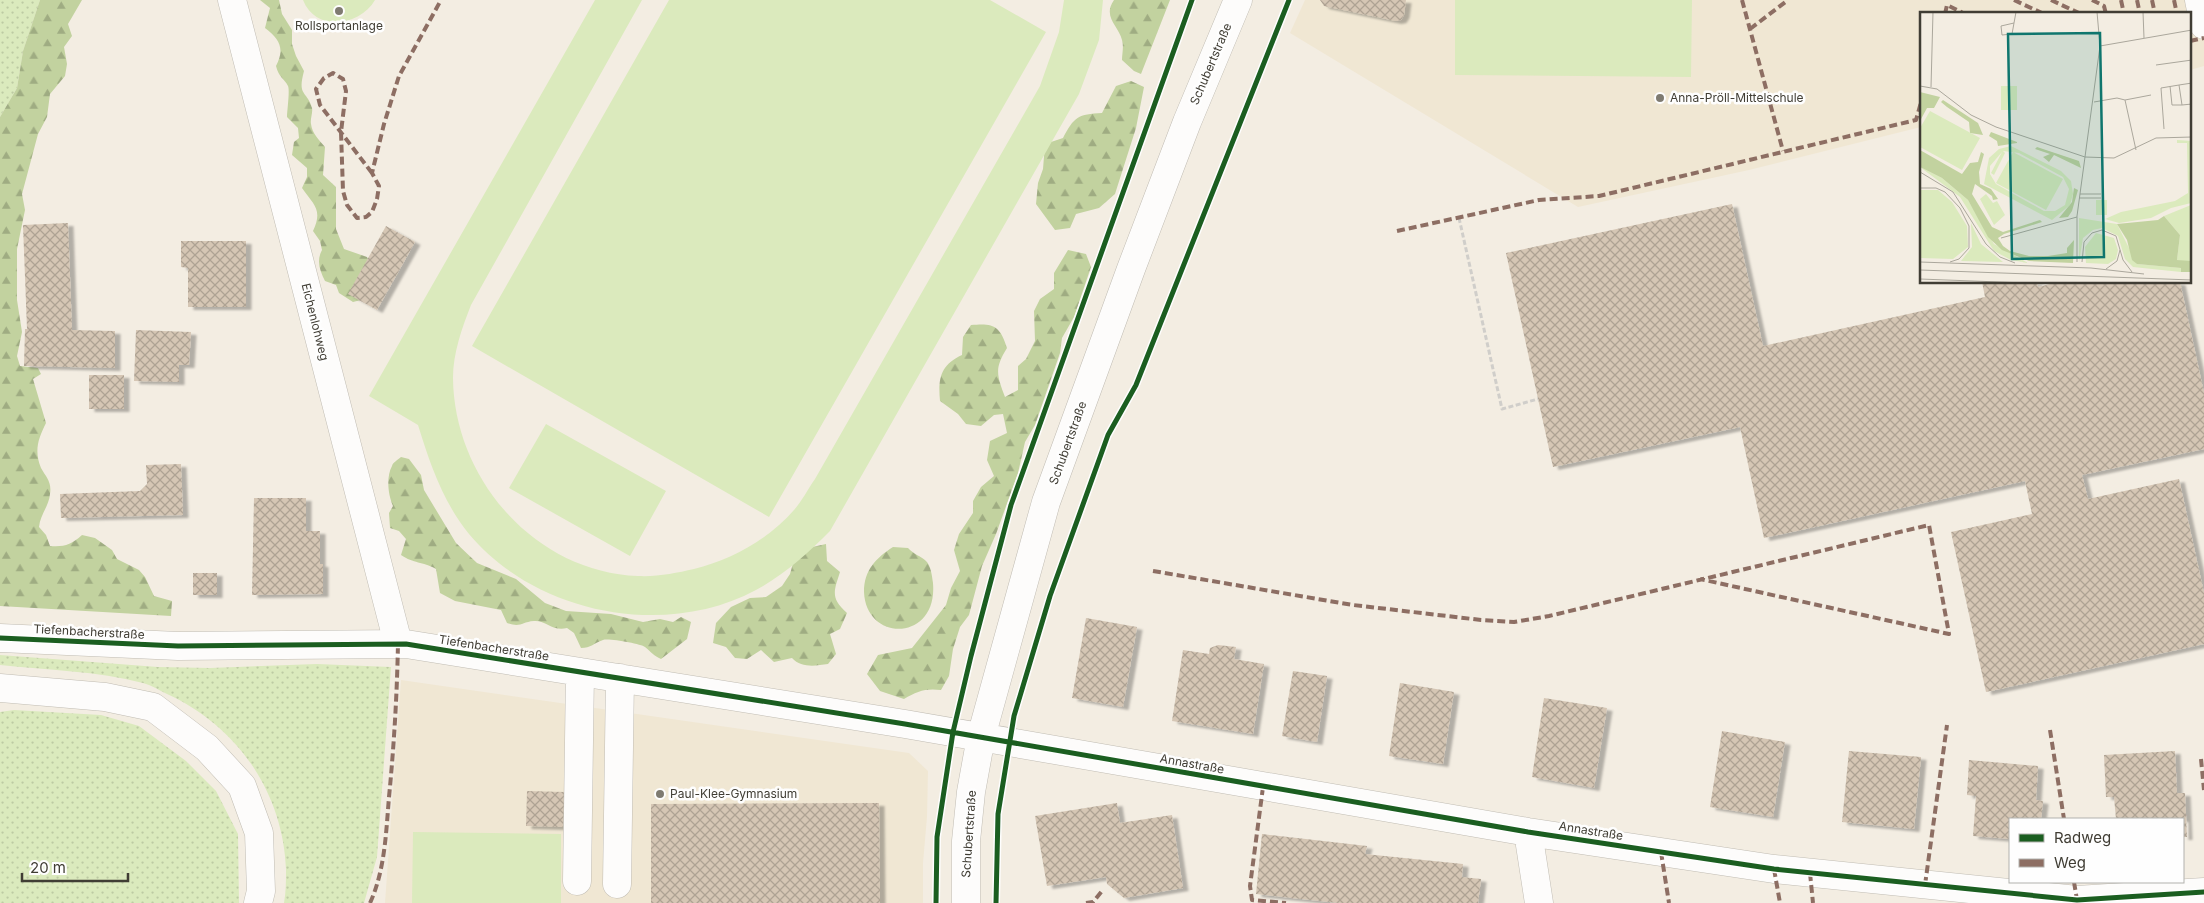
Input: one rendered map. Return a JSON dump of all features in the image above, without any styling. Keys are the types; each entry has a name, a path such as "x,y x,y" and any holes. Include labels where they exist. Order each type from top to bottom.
{"street":[{"name":"Eichenlohweg","path":"232,0 398,643"},
{"name":"Schubertstraße","path":"966,903 966,841 971,792 981,737 1046,502 1187,122 1238,0"},
{"path":"2199,0 2204,25"},
{"name":"Tiefenbacherstraße","path":"0,638 178,646 398,643 981,737"},
{"path":"577,881 580,672"},
{"path":"617,884 620,678"},
{"path":"0,688 105,696 153,707 207,748 242,786 259,833 261,891 258,903"},
{"name":"Annastraße","path":"981,737 1528,832 1774,869 2077,902 2204,892"},
{"path":"1528,832 1539,903"}],"path":[{"path":"1459,218 1502,409 1538,399"}],"shaded area":[{"name":"Anna-Pröll-Mittelschule","path":"1305,0 2204,0 2204,66 2192,69 2192,12 1920,12 1920,127 1749,170 1578,207 1290,33"},
{"name":"Paul-Klee-Gymnasium","path":"401,680 909,753 928,771 923,863 923,903 385,903"}],"green space":[{"path":"0,0 40,0 23,51 17,88 0,117"},
{"path":"40,0 82,0 68,24 72,36 64,47 67,64 65,76 50,94 47,117 38,134 22,194 25,210 17,249 17,300 22,332 17,356 20,366 38,368 41,374 33,379 46,423 37,451 41,468 47,477 50,490 39,527 46,535 50,546 67,545 82,535 95,538 112,550 117,559 139,570 145,577 154,596 172,601 171,616 0,606 0,117 17,88 23,51"},
{"path":"260,0 279,0 282,14 292,30 292,44 304,71 302,89 312,108 312,127 316,136 325,147 323,175 336,187 336,229 344,249 367,257 374,269 365,299 353,302 339,293 336,285 325,281 319,266 322,250 320,241 313,231 317,218 316,208 302,188 307,177 307,168 292,155 294,142 299,138 298,128 287,117 289,88 276,66 279,60 280,45 265,28 270,8"},
{"name":"Rollsportanlage","path":"303,0 375,0 359,16 338,22 318,18 309,11"},
{"path":"595,0 642,0 471,305 456,350 453,378 457,415 468,451 485,484 507,513 534,538 566,558 601,570 645,576 694,569 722,560 761,539 784,520 797,506 815,479 1040,86 1059,32 1064,0 1103,0 1099,40 1079,94 830,531 795,563 776,578 756,590 720,605 682,613 643,615 604,610 565,600 529,583 497,561 469,534 452,509 433,468 418,425 369,396"},
{"path":"669,0 990,0 1046,32 769,517 472,346"},
{"path":"1114,0 1170,0 1141,74 1134,71 1122,60 1122,40 1110,16"},
{"path":"1455,0 1692,0 1691,77 1455,75"},
{"path":"1131,81 1144,87 1136,128 1115,194 1099,208 1076,214 1070,228 1055,230 1036,204 1038,183 1043,169 1045,144 1063,138 1070,125 1078,118 1087,114 1102,113 1116,86"},
{"path":"1068,250 1086,254 1091,267 1074,317 1062,338 1060,353 1035,425 1025,442 1018,473 996,534 982,566 969,615 960,627 953,649 949,676 941,690 931,689 922,691 904,699 880,691 867,674 878,655 912,648 946,605 951,588 960,571 954,550 959,534 973,513 973,501 981,487 994,476 987,460 990,441 1007,433 1003,414 994,415 981,426 966,424 958,414 940,401 940,379 942,373 949,363 962,355 963,337 971,325 990,325 1002,334 1007,348 1000,361 998,372 1005,397 1018,390 1018,366 1026,359 1035,341 1034,311 1040,299 1054,289 1054,273"},
{"path":"546,424 666,491 630,556 509,488"},
{"path":"401,457 409,459 421,475 424,490 456,543 477,563 516,579 545,603 566,611 611,614 643,622 660,619 673,622 681,617 691,622 687,639 661,659 645,647 618,641 603,640 581,648 574,633 567,628 562,629 538,621 518,625 507,623 501,610 455,601 440,593 436,569 401,555 406,539 399,531 390,528 389,513 393,506 388,481 394,462"},
{"path":"826,544 827,561 840,572 835,589 836,598 847,613 840,629 830,634 836,654 828,664 804,665 792,658 774,662 761,650 747,659 735,658 726,647 713,643 716,623 731,607 750,598 766,597 782,586 790,574 795,556 808,548"},
{"path":"893,547 908,548 926,561 930,568 933,583 932,602 925,616 914,625 901,629 888,627 876,620 868,609 864,592 866,577 872,565"},
{"path":"0,655 158,667 210,668 317,664 391,667 377,857 364,903 284,903 286,869 283,841 276,814 265,788 252,765 235,743 215,724 192,708 143,683 90,673 0,665"},
{"path":"14,710 101,715 139,726 186,761 216,791 238,834 239,903 0,903 0,712"},
{"path":"413,832 561,834 561,903 412,903"}],"building":[{"path":"1320,0 1406,0 1404,15 1401,20 1396,21 1324,6"},
{"path":"1732,204 1763,346 1985,297 1982,284 2037,284 2038,287 2050,284 2180,284 2204,393 2204,449 2082,475 2088,499 2179,479 2204,593 2204,644 1986,692 1951,532 2032,514 2025,481 1764,538 1740,427 1553,467 1506,253"},
{"path":"68,223 72,330 115,331 115,368 24,366 25,329 27,329 23,225"},
{"path":"386,226 415,242 377,310 348,294"},
{"path":"181,241 246,241 246,307 188,307 188,268 181,267"},
{"path":"136,330 191,332 189,365 179,365 179,382 134,381"},
{"path":"89,375 124,375 124,409 89,409"},
{"path":"181,464 183,515 61,518 60,494 140,491 147,484 146,465"},
{"path":"254,498 306,498 306,531 320,531 320,564 323,564 323,594 252,595"},
{"path":"193,573 217,573 217,595 193,595"},
{"path":"1086,618 1137,627 1123,707 1072,698"},
{"path":"1218,645 1236,647 1234,659 1264,664 1253,734 1172,721 1183,650 1209,654 1210,648"},
{"path":"1293,671 1327,676 1317,742 1282,736"},
{"path":"1400,683 1454,692 1443,764 1389,756"},
{"path":"1544,698 1607,708 1594,788 1532,777"},
{"path":"1722,731 1785,742 1773,817 1710,807"},
{"path":"1849,751 1921,757 1914,829 1842,822"},
{"path":"2175,751 2177,793 2185,793 2187,837 2184,837 2184,818 2116,818 2114,797 2106,797 2104,755"},
{"path":"1969,760 2038,766 2036,800 2043,801 2041,818 2009,818 2009,839 1973,836 1976,796 1967,795"},
{"path":"527,791 565,792 563,827 526,826"},
{"path":"879,803 880,903 651,903 651,804"},
{"path":"1117,803 1120,823 1172,815 1183,888 1124,898 1107,884 1106,877 1047,886 1035,816"},
{"path":"1262,834 1367,846 1365,854 1463,864 1462,877 1481,879 1478,903 1339,903 1256,894"}],"marked path":[{"path":"372,173 320,105 316,89 324,78 333,73 343,79 346,91 341,132 343,191 347,205 357,218 366,217 372,212 377,199 379,186 372,173 384,124 399,76 441,0"},
{"path":"1742,0 1783,151"},
{"path":"1750,29 1788,0"},
{"path":"2014,0 2040,12"},
{"path":"2051,0 2077,12"},
{"path":"2092,0 2104,6 2106,12"},
{"path":"2121,0 2124,12"},
{"path":"2137,0 2140,12"},
{"path":"2152,0 2155,12"},
{"path":"2174,0 2177,12"},
{"path":"1945,12 1947,5 1961,12"},
{"path":"2192,41 2204,38"},
{"path":"1397,231 1539,200 1599,196 1916,120 1920,106"},
{"path":"1153,571 1353,605 1514,622 1549,616 1929,525 1949,634 1700,579"},
{"path":"370,903 379,878 386,838 394,740 398,643"},
{"path":"1925,885 1947,725"},
{"path":"2050,730 2064,818"},
{"path":"2201,759 2204,790"},
{"path":"1263,787 1250,886 1252,900 1286,903"},
{"path":"1661,852 1669,903"},
{"path":"1774,869 1780,903"},
{"path":"1810,873 1813,903"},
{"path":"2074,883 2077,900"},
{"path":"1086,903 1093,902 1102,891"}],"cycle path":[{"path":"936,903 937,837 953,732 1011,505 1192,0"},
{"path":"996,903 998,814 1014,716 1050,596 1108,435 1136,385 1289,0"},
{"path":"0,638 178,646 406,644 905,724 1528,832 1774,869 2077,900 2204,892"}],"place":[{"name":"Rollsportanlage","path":"339,11"},
{"name":"Anna-Pröll-Mittelschule","path":"1660,98"},
{"name":"Paul-Klee-Gymnasium","path":"660,794"}]}
